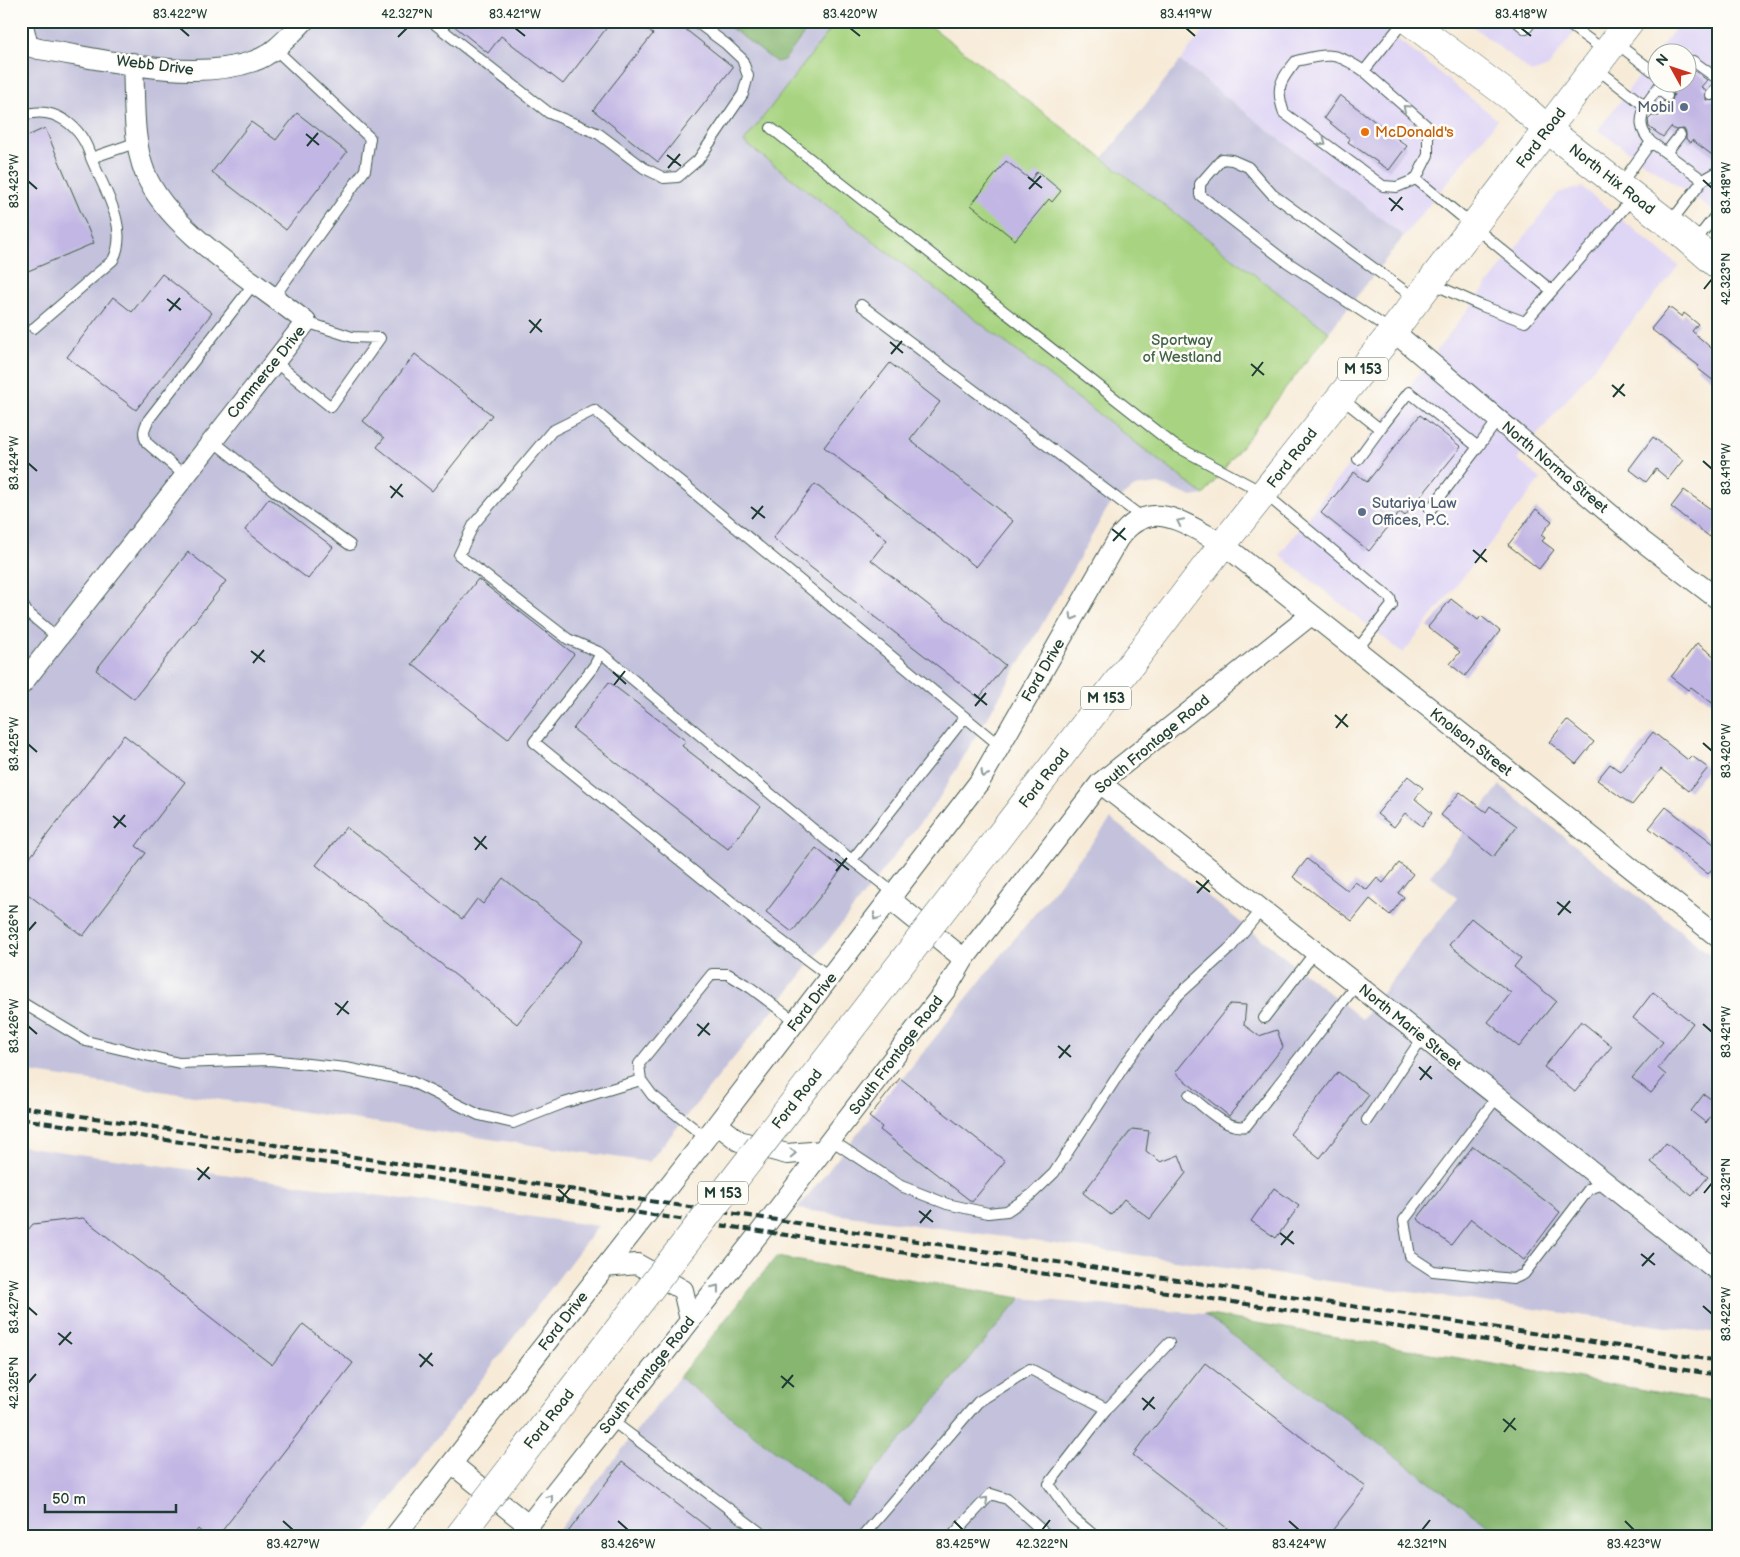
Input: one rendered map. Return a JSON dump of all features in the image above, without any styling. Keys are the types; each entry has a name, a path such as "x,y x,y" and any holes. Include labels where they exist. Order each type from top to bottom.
{"main road":[{"name":"North Hix Road","path":"1409,21 1516,101 1548,130 1670,224 1719,266"},
{"name":"Ford Road","path":"459,1536 1224,544 1424,291 1548,130 1614,39"}],"street":[{"path":"22,21 24,45"},
{"name":"Webb Drive","path":"24,45 185,71 212,70 256,61 274,48 304,21"},
{"name":"Commerce Drive","path":"21,685 306,322 274,296 209,249 173,214 154,190 145,173 138,142 133,64"},
{"name":"North Norma Street","path":"1393,331 1642,541 1719,600"},
{"path":"1143,518 1161,515 1175,519 1224,544"},
{"name":"Ford Drive","path":"395,1536 712,1131 980,781 1118,539 1124,531 1143,518"},
{"name":"Knolson Street","path":"1224,544 1356,651 1719,938"},
{"name":"South Frontage Road","path":"524,1532 827,1145 947,988 964,959 1100,783 1311,615"},
{"name":"North Marie Street","path":"1100,783 1263,908 1422,1038 1719,1272"},
{"path":"892,896 964,959"},
{"path":"712,1131 787,1154 827,1145"},
{"path":"605,1267 636,1264 683,1290 690,1320"},
{"path":"452,1464 524,1532"}],"lane":[{"path":"431,21 550,113 599,134 644,168 664,178 678,177 698,160 743,94 748,76 742,60 726,44 695,21"},
{"path":"1364,71 1404,21"},
{"path":"1516,21 1526,29 1532,21"},
{"path":"1564,21 1614,39 1648,67"},
{"path":"1614,39 1646,105 1656,110"},
{"path":"274,48 370,138 365,170 274,296"},
{"path":"1323,55 1343,57 1364,71 1428,127 1428,155 1416,179 1397,187 1383,186 1284,113 1278,94 1282,79 1296,60 1323,55"},
{"path":"1698,65 1719,80"},
{"path":"1711,95 1719,86"},
{"path":"1655,92 1646,105 1640,124 1644,135 1703,180"},
{"path":"1664,92 1667,96"},
{"path":"21,116 32,112 47,112 64,119 88,147 118,224 119,249 113,260 34,328"},
{"path":"771,128 1174,445 1264,493 1390,598 1392,605 1356,651"},
{"path":"1666,153 1680,135"},
{"path":"91,158 138,142"},
{"path":"1393,331 1270,249 1200,195 1200,184 1222,160 1232,160 1248,167 1272,194 1424,291 1482,306 1525,322 1552,291 1627,191 1651,142"},
{"path":"1670,224 1703,180 1719,171"},
{"path":"1416,179 1552,291"},
{"path":"1693,243 1719,211"},
{"path":"184,475 147,443 144,436 144,428 148,419 255,282"},
{"path":"861,305 1143,518"},
{"path":"275,362 331,407 380,338 352,337 306,322"},
{"path":"1358,459 1408,392 1478,446"},
{"path":"1340,398 1380,428"},
{"path":"892,896 852,860 601,653 568,639 459,555 474,524 552,431 594,410 1000,746"},
{"path":"1430,510 1498,420"},
{"path":"212,440 276,492 350,545"},
{"path":"21,602 27,612 58,638"},
{"path":"601,653 594,666 534,742 756,921 830,977"},
{"path":"852,860 965,717"},
{"path":"827,1145 901,1186 947,1204 988,1213 1007,1211 1031,1195 1054,1172 1128,1060 1174,999 1231,947 1263,908"},
{"path":"1264,1018 1316,951"},
{"path":"712,1131 652,1095 640,1080 639,1064 712,974 728,974 751,988 796,1022"},
{"path":"1188,1095 1236,1128 1246,1126 1357,984"},
{"path":"21,1002 86,1041 179,1064 270,1060 346,1068 410,1081 478,1115 513,1123 564,1103 640,1080"},
{"path":"1367,1120 1422,1038"},
{"path":"1497,1096 1404,1220 1410,1256 1433,1271 1513,1279 1524,1274 1590,1189 1606,1183"},
{"path":"1096,1536 1073,1518 1049,1484 1107,1410 1169,1343"},
{"path":"863,1536 978,1402 1030,1369 1107,1410"},
{"path":"611,1420 764,1536"},
{"path":"952,1536 991,1494 1007,1499 1048,1536"}],"shaded area":[{"path":"21,21 837,21 744,142 1204,495 1192,497 1159,484 1135,487 1108,507 1035,637 938,800 795,983 649,1162 21,1071"},
{"path":"1211,21 1375,21 1498,120 1404,236 1180,61"},
{"path":"1466,21 1583,21 1548,67 1532,73"},
{"path":"1681,21 1719,21 1719,215 1598,130 1648,64 1648,92 1698,92 1698,42 1665,42"},
{"path":"1180,61 1404,236 1329,332 1103,158"},
{"path":"1582,187 1679,266 1517,459 1541,479 1403,653 1279,555 1558,193"},
{"path":"1500,785 1719,962 1719,1334 797,1209 1111,819 1362,1019 1457,898 1430,876"},
{"path":"21,1146 598,1226 363,1536 21,1536"},
{"path":"1021,1298 1204,1314 1503,1536 554,1536 679,1377 846,1504"}],"green space":[{"path":"722,21 814,21 784,60 776,62"},
{"name":"Sportway of Westland","path":"837,21 924,21 1329,332 1204,495 744,142"},
{"path":"776,1257 1021,1298 846,1505 679,1377"},
{"path":"1204,1314 1719,1403 1719,1536 1503,1536"}],"building":[{"path":"448,21 612,21 563,84 501,36 488,53"},
{"path":"637,21 675,21 733,67 658,162 593,110 653,34"},
{"path":"1698,73 1707,80 1701,87 1706,91 1706,100 1719,101 1719,160 1692,140 1691,143 1686,139 1684,129 1675,130 1671,127 1663,137 1649,127 1648,120 1652,116 1659,116 1662,113 1660,105 1663,101 1669,103 1674,94 1672,92 1698,92"},
{"name":"McDonald's","path":"1340,95 1407,146 1389,170 1348,142 1350,139 1324,118"},
{"path":"297,113 347,152 286,230 212,172 251,122 276,140"},
{"path":"45,128 94,243 21,274 21,139"},
{"path":"1006,161 1031,180 1037,171 1061,191 1052,202 1049,199 1015,240 971,205"},
{"path":"162,274 212,313 136,410 67,357 113,297 132,312"},
{"path":"1669,307 1682,317 1684,313 1698,324 1692,331 1719,355 1719,385 1697,368 1699,366 1651,329"},
{"path":"415,354 492,415 432,491 377,447 384,438 363,421"},
{"path":"890,363 940,402 910,440 1013,521 976,567 824,447"},
{"path":"1420,415 1461,447 1405,516 1400,512 1369,551 1321,513 1354,472 1367,482"},
{"path":"1653,437 1683,460 1668,479 1656,469 1646,482 1629,469"},
{"path":"815,484 887,540 871,560 1005,665 979,698 773,538"},
{"path":"1684,490 1719,515 1719,525 1710,537 1671,507"},
{"path":"269,498 333,547 308,579 245,530"},
{"path":"1536,509 1552,521 1541,535 1545,538 1542,541 1554,550 1539,569 1508,545"},
{"path":"188,552 226,581 134,699 96,670"},
{"path":"478,579 574,654 508,739 412,664"},
{"path":"1451,599 1478,620 1481,616 1500,631 1465,676 1450,664 1460,652 1428,627"},
{"path":"1697,643 1719,660 1719,708 1691,687 1688,690 1671,677"},
{"path":"609,682 686,741 682,746 761,807 728,849 573,729"},
{"path":"1567,720 1594,742 1576,764 1549,742"},
{"path":"1653,732 1688,760 1692,756 1708,768 1689,791 1661,769 1632,805 1597,780 1610,764 1621,772"},
{"path":"124,735 185,782 136,846 146,853 83,936 21,889 21,869"},
{"path":"1408,776 1423,788 1415,799 1432,813 1422,826 1405,813 1394,827 1377,814"},
{"path":"1460,792 1486,812 1490,806 1517,826 1493,857 1441,815"},
{"path":"1666,807 1719,848 1719,860 1708,874 1649,828"},
{"path":"346,827 462,919 477,899 483,904 503,878 583,941 517,1024 316,865"},
{"path":"816,848 842,869 792,932 766,912"},
{"path":"1307,859 1348,891 1355,882 1367,890 1377,878 1383,883 1399,863 1413,874 1398,893 1404,897 1390,915 1370,899 1352,921 1293,877"},
{"path":"1471,918 1521,958 1514,967 1556,1001 1519,1047 1488,1022 1511,993 1449,945"},
{"path":"1653,992 1693,1023 1658,1068 1666,1075 1651,1093 1632,1078 1663,1042 1633,1018"},
{"path":"1230,1004 1246,1005 1244,1025 1259,1036 1277,1030 1283,1047 1229,1116 1175,1073"},
{"path":"1581,1021 1612,1046 1575,1092 1544,1067"},
{"path":"1338,1072 1369,1095 1320,1158 1290,1134"},
{"path":"900,1078 1005,1161 972,1202 880,1130 882,1127 869,1117"},
{"path":"1704,1094 1719,1105 1706,1123 1691,1111"},
{"path":"1132,1129 1149,1131 1146,1151 1161,1162 1179,1155 1186,1173 1150,1219 1124,1199 1111,1215 1083,1193"},
{"path":"1666,1143 1708,1177 1692,1196 1651,1162"},
{"path":"1473,1146 1560,1212 1524,1260 1471,1219 1451,1245 1417,1219"},
{"path":"1274,1188 1299,1206 1276,1238 1251,1221"},
{"path":"83,1218 272,1365 303,1324 353,1363 218,1536 206,1536 198,1529 193,1536 21,1536 21,1238 33,1224"},
{"path":"1205,1363 1366,1487 1328,1536 1237,1536 1133,1455"},
{"path":"622,1462 719,1536 565,1536"}],"railway":[{"path":"21,1107 1719,1361"},
{"path":"21,1119 410,1175 646,1214 1719,1375"}],"place":[{"name":"Mobil","path":"1684,107"},
{"name":"McDonald's","path":"1365,132"},
{"name":"Sutariya Law Offices, P.C.","path":"1362,512"}]}
